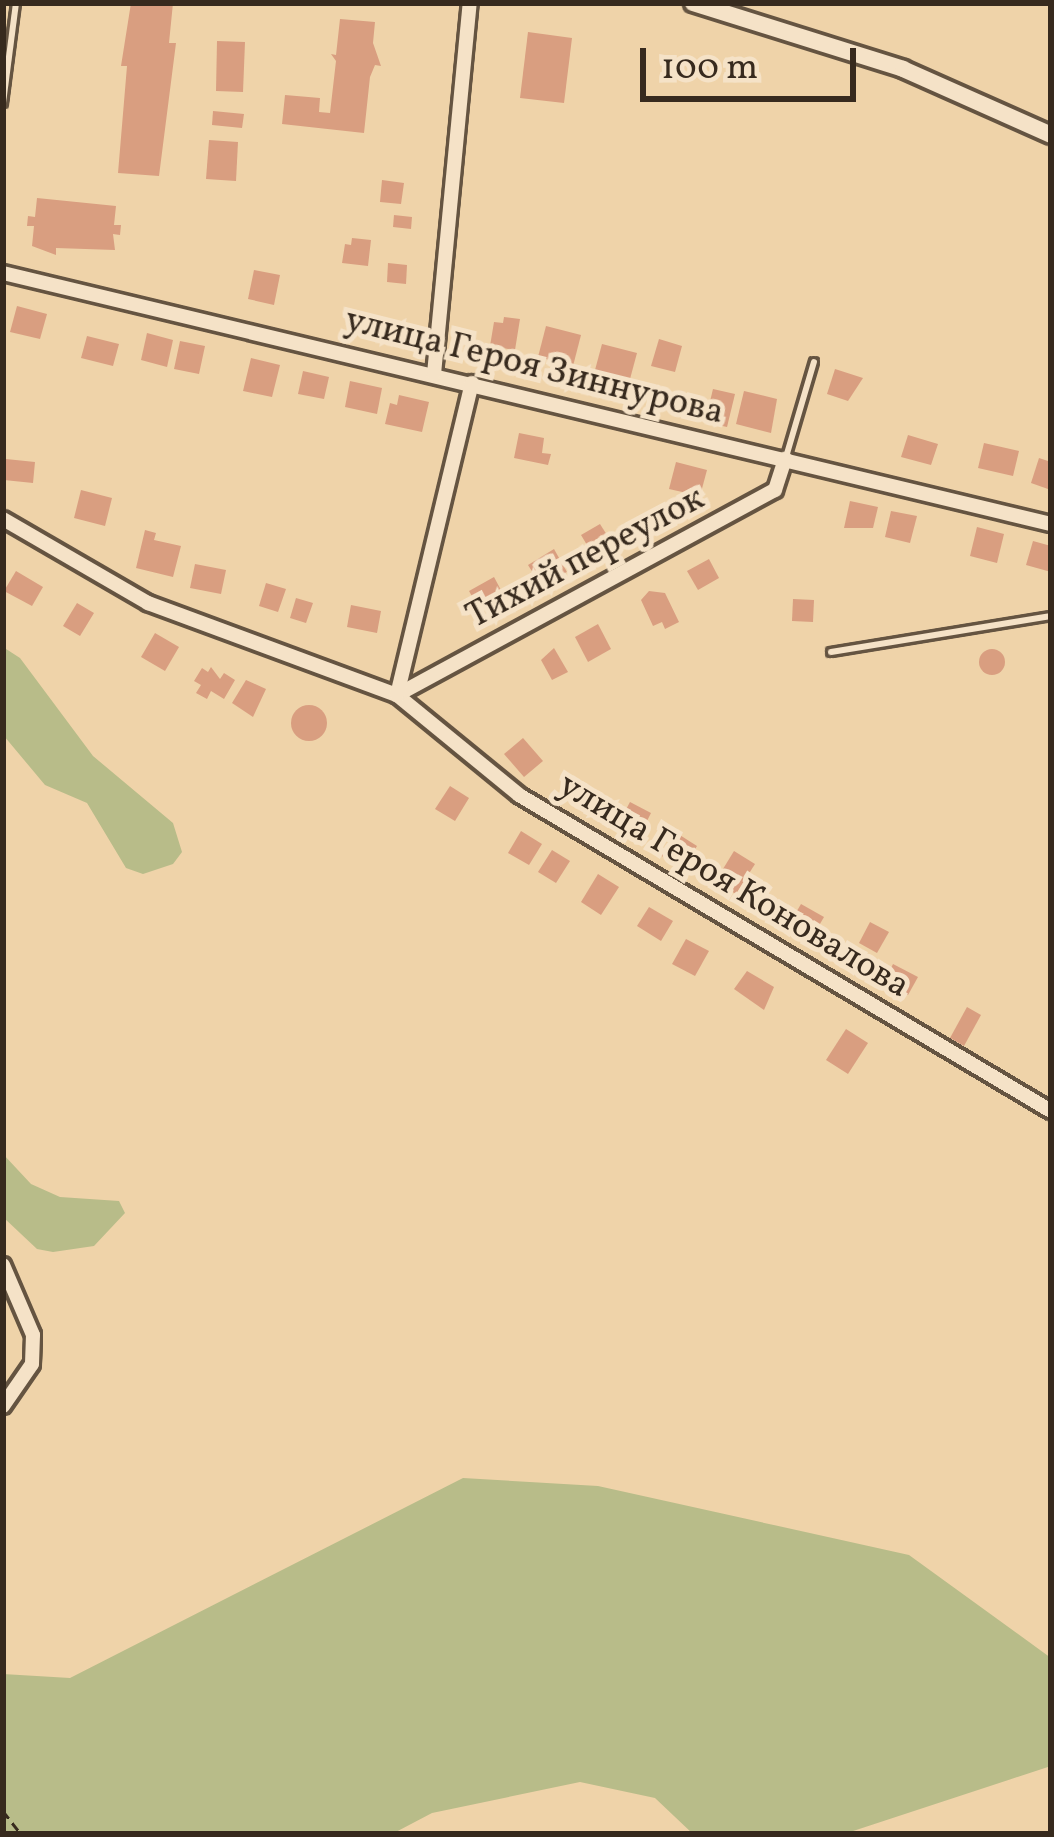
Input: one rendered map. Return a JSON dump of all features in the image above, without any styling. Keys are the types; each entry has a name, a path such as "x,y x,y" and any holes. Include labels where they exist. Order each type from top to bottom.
{"street":[{"path":"434,374 470,3"},
{"path":"693,3 732,9 903,69 1051,135"},
{"name":"улица Героя Зиннурова","path":"3,273 1051,524"},
{"path":"397,695 472,383"},
{"name":"Тихий переулок","path":"397,695 775,490 785,460"},
{"name":"улица Героя Коновалова","path":"3,519 121,591 397,695 520,795 1051,1112"},
{"path":"3,1265 33,1335 32,1364 3,1406"}],"lane":[{"path":"3,103 16,3"},
{"path":"785,460 814,362"},
{"path":"831,652 1051,616"}],"path":[{"path":"3,1811 21,1834"}],"green space":[{"path":"3,647 20,658 93,756 173,823 182,852 173,864 143,874 126,868 87,803 45,785 4,736"},
{"path":"3,1154 31,1184 60,1197 119,1201 125,1213 94,1246 53,1252 37,1249 3,1217"},
{"path":"463,1478 598,1486 909,1555 1051,1658 1051,1766 844,1834 693,1834 655,1798 580,1782 432,1813 392,1834 3,1834 3,1674 70,1678"}],"building":[{"path":"131,3 173,3 169,43 176,43 159,176 118,173 127,66 121,66"},
{"path":"340,19 375,22 373,43 381,66 375,65 370,77 364,133 282,124 285,95 320,98 319,112 330,113 336,61 331,54 336,55"},
{"path":"528,32 572,38 564,103 520,98"},
{"path":"217,41 245,42 243,92 216,91"},
{"path":"213,111 244,114 242,128 212,125"},
{"path":"209,140 238,142 236,181 206,179"},
{"path":"382,180 404,183 401,204 380,202"},
{"path":"37,198 116,206 114,225 121,225 120,235 113,234 115,250 56,248 56,255 32,246 34,226 27,226 28,216 35,217"},
{"path":"394,215 412,217 411,229 393,227"},
{"path":"352,238 371,240 368,266 342,263 345,244 351,245"},
{"path":"388,263 407,265 406,284 387,282"},
{"path":"254,270 280,275 274,305 248,299"},
{"path":"17,306 47,314 40,339 10,332"},
{"path":"504,317 520,319 515,350 490,346 494,322 503,323"},
{"path":"546,326 581,335 573,366 538,357"},
{"path":"147,333 173,340 167,367 141,360"},
{"path":"87,336 119,344 113,366 81,358"},
{"path":"659,339 682,346 675,372 651,366"},
{"path":"180,341 205,346 199,374 174,369"},
{"path":"602,344 637,353 630,379 595,370"},
{"path":"251,358 280,365 272,397 243,391"},
{"path":"835,369 863,378 848,401 827,394"},
{"path":"303,371 329,377 324,399 298,394"},
{"path":"350,381 382,388 377,414 345,407"},
{"path":"713,389 735,394 727,427 705,422"},
{"path":"744,391 777,399 771,433 736,424"},
{"path":"399,395 429,402 422,432 385,424 390,403 397,405"},
{"path":"519,433 544,438 542,453 551,454 548,465 514,458"},
{"path":"908,435 938,444 931,465 901,457"},
{"path":"984,443 1019,451 1013,476 978,468"},
{"path":"1039,458 1051,462 1048,489 1031,483"},
{"path":"6,459 35,462 33,483 4,480"},
{"path":"676,462 707,470 700,496 669,489"},
{"path":"81,490 112,498 105,526 74,518"},
{"path":"850,501 878,507 873,528 844,528"},
{"path":"891,511 917,516 910,543 885,537"},
{"path":"600,524 612,543 593,555 581,535"},
{"path":"977,527 1004,534 997,563 970,556"},
{"path":"145,530 156,533 154,540 181,546 173,577 136,568"},
{"path":"1033,541 1051,546 1051,572 1026,565"},
{"path":"554,549 567,572 541,586 528,565"},
{"path":"709,559 719,578 698,590 687,571"},
{"path":"195,564 226,570 221,594 190,588"},
{"path":"16,571 43,587 32,606 4,591"},
{"path":"494,577 502,592 478,607 469,591"},
{"path":"266,583 286,589 278,612 259,606"},
{"path":"649,591 665,593 679,622 665,629 662,622 653,626 641,600"},
{"path":"296,598 313,603 306,623 290,618"},
{"path":"793,599 814,600 813,622 792,621"},
{"path":"77,603 94,613 80,636 63,626"},
{"path":"351,605 381,611 377,633 347,627"},
{"path":"598,624 611,649 588,662 575,637"},
{"path":"155,633 179,647 165,671 141,657"},
{"path":"554,648 568,672 552,680 541,660"},
{"path":"992,649 1005,662 992,675 979,662"},
{"path":"211,667 220,679 224,673 235,680 224,699 211,691 207,699 196,693 201,685 194,681 202,668 208,672"},
{"path":"246,680 266,689 253,717 232,703"},
{"path":"309,705 321,711 327,723 321,735 309,741 297,735 291,723 297,711"},
{"path":"523,738 543,761 524,777 504,754"},
{"path":"450,786 469,798 455,821 435,809"},
{"path":"630,802 651,813 638,839 616,828"},
{"path":"521,831 542,844 529,865 508,853"},
{"path":"675,832 697,846 683,869 660,855"},
{"path":"552,850 570,861 556,883 538,872"},
{"path":"734,851 755,864 736,894 715,882"},
{"path":"598,874 619,887 601,915 581,902"},
{"path":"801,904 824,917 810,941 787,928"},
{"path":"649,907 673,921 661,941 637,926"},
{"path":"870,922 889,932 877,953 859,943"},
{"path":"686,939 709,951 695,976 672,964"},
{"path":"893,964 918,977 908,995 884,982"},
{"path":"747,971 774,987 764,1010 734,989"},
{"path":"967,1007 981,1015 964,1046 950,1038"},
{"path":"846,1029 868,1043 848,1074 826,1060"}]}
